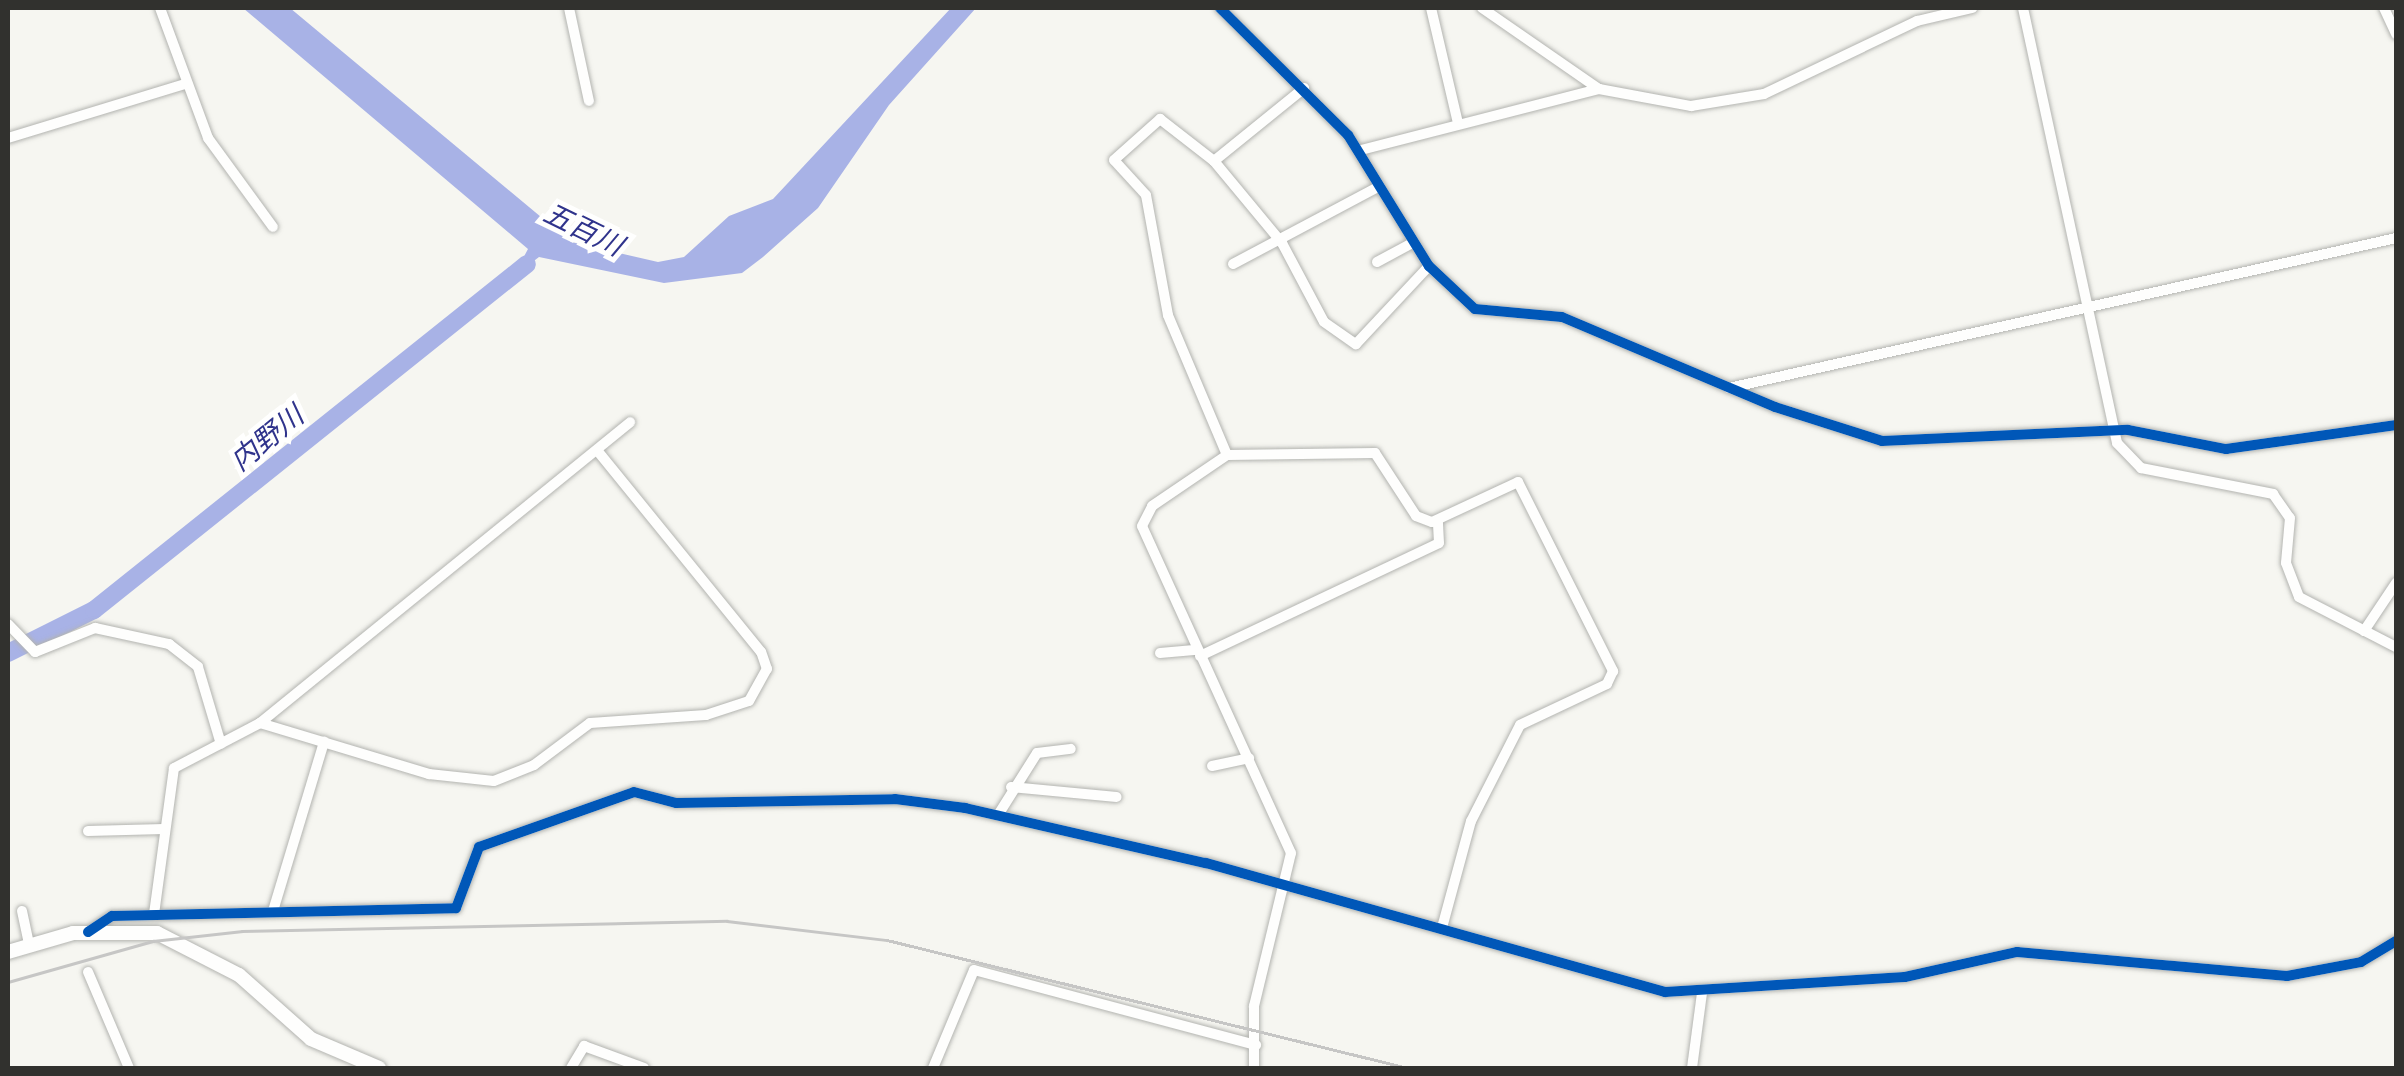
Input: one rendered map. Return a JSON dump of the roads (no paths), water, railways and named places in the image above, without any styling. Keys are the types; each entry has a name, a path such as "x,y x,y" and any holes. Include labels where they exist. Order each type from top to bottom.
{"main road":[{"path":"8,952 29,943 88,932 157,933 239,976 310,1038 380,1068"}],"street":[{"path":"160,8 185,84 227,171 273,227"},
{"path":"569,8 589,101"},
{"path":"1220,8 1304,88 1360,150 1430,266 1475,309 1562,317 1727,388 1882,441 2114,430 2226,449 2396,425"},
{"path":"1431,8 1458,124"},
{"path":"1482,8 1599,89 1690,106 1756,96 1917,21 1972,8"},
{"path":"2023,8 2114,430 2141,468 2273,494 2290,518 2294,591 2396,647"},
{"path":"2384,8 2396,34"},
{"path":"8,138 185,84"},
{"path":"1214,161 1304,88"},
{"path":"1360,150 1599,89"},
{"path":"1227,455 1168,315 1146,195 1114,160 1160,120 1214,161 1282,243 1324,322 1359,345 1430,266"},
{"path":"1233,264 1282,243 1380,186"},
{"path":"1727,388 2396,238"},
{"path":"1378,262 1414,242"},
{"path":"154,914 174,768 260,723 630,422"},
{"path":"260,723 429,774 494,781 534,765 590,723 706,715 752,698 767,668 761,652 597,450"},
{"path":"1254,1068 1254,1006 1286,886 1288,840 1141,521 1227,455 1375,453 1416,516 1438,522"},
{"path":"1438,522 1461,501 1521,484 1613,675 1520,724 1471,821 1442,928"},
{"path":"1160,653 1199,653 1439,543 1438,522"},
{"path":"2364,631 2396,584"},
{"path":"8,624 34,652 96,628 168,644 198,667 221,744"},
{"path":"274,911 324,742"},
{"path":"998,815 1011,787 1038,754 1071,749"},
{"path":"1212,766 1249,758"},
{"path":"1011,787 1116,797"},
{"path":"88,932 104,918 154,914 456,908 476,849 625,792 676,804 894,799 998,815 1286,886 1653,990 1702,993 1905,977 2017,952 2287,976 2361,962 2396,943"},
{"path":"88,831 164,829"},
{"path":"22,911 29,943"},
{"path":"933,1068 974,970 1256,1044"},
{"path":"88,972 128,1068"},
{"path":"1692,1068 1702,993"},
{"path":"572,1068 584,1046 644,1068"}],"water":[{"path":"243,8 290,8 571,242 658,262 684,257 729,216 773,199 951,8 976,8 889,105 818,208 763,257 742,273 664,283 539,257 513,277 528,249"}],"waterway":[{"name":"内野川","path":"8,653 94,610 527,264"}],"railway":[{"path":"8,982 153,941 242,931 727,921 887,940 1408,1068"}],"water label":[{"name":"五百川","path":"584,228"}]}
